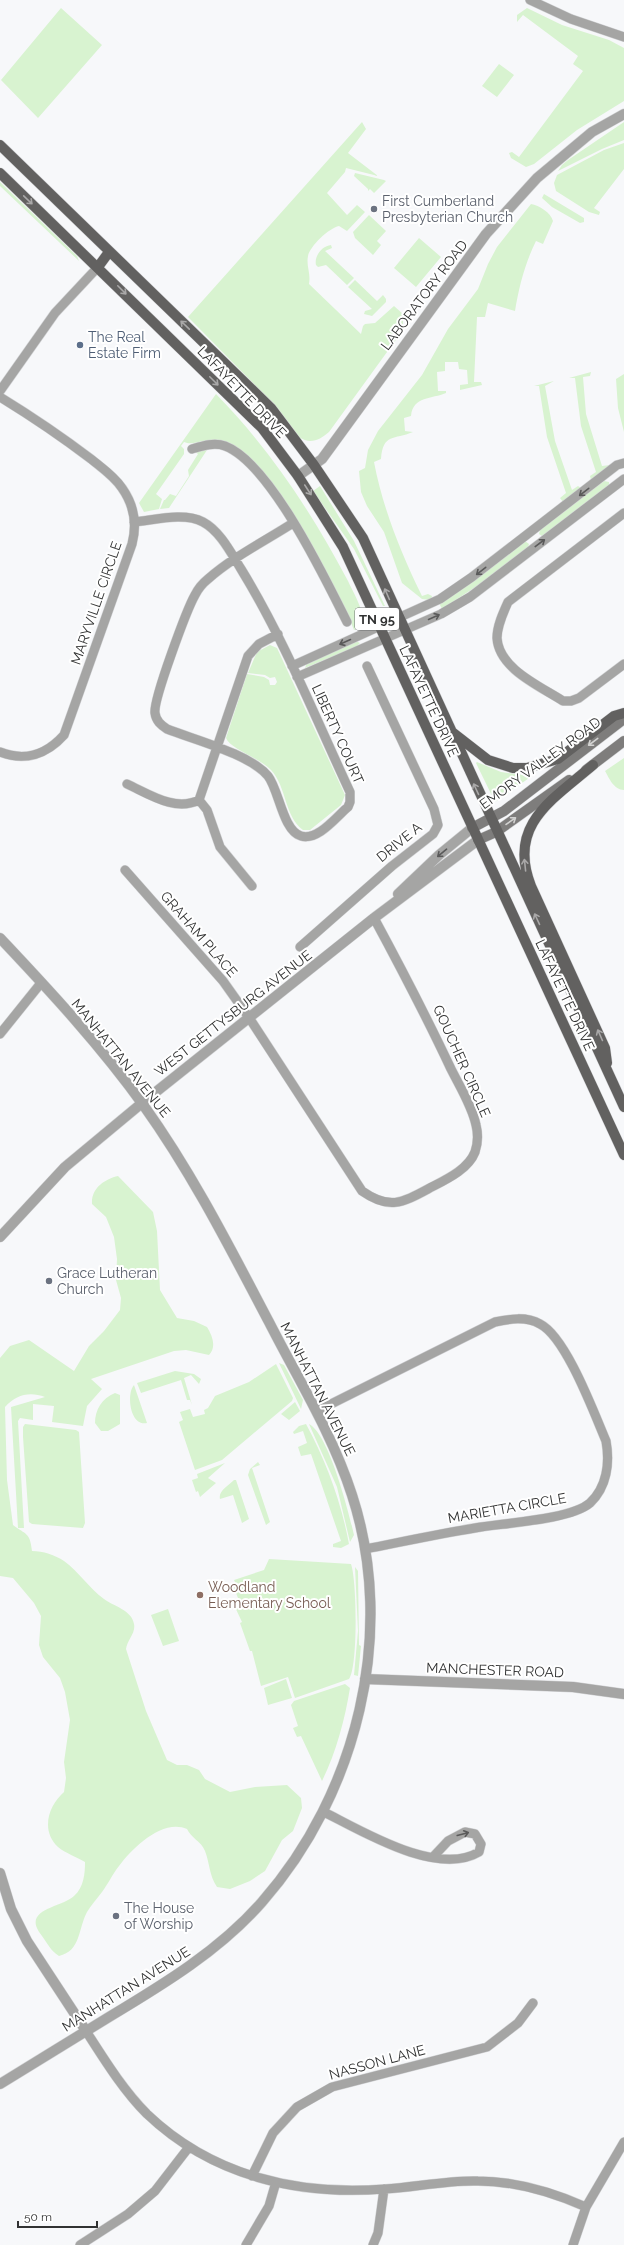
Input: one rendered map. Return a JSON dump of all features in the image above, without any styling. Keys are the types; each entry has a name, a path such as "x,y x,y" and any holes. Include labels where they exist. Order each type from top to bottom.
{"main road":[{"name":"LAFAYETTE DRIVE","path":"0,145 271,408 314,466 362,538 449,730 624,1107"},
{"name":"LAFAYETTE DRIVE","path":"0,173 262,428 298,476 343,547 624,1155"},
{"path":"98,267 109,252"},
{"path":"449,730 488,760 513,768 526,768 558,759 614,716 624,713"},
{"name":"EMORY VALLEY ROAD","path":"472,828 504,811 624,719"},
{"path":"608,1073 605,1048 531,886 524,863 528,835 541,808 624,740"},
{"path":"478,840 496,832 593,765"}],"street":[{"path":"530,0 571,19 624,37"},
{"name":"LABORATORY ROAD","path":"298,476 322,459 421,321 491,228 537,178 592,132 624,114"},
{"path":"0,391 55,313 98,267"},
{"name":"MARYVILLE CIRCLE","path":"0,397 77,448 113,476 123,489 130,502 134,522 132,544 64,735 53,746 39,754 24,757 0,752"},
{"path":"192,449 207,445 223,446 241,456 270,489 293,523 330,587 347,622"},
{"path":"292,666 398,619 440,598 472,577 617,465 624,463"},
{"path":"297,677 441,614 470,597 624,479"},
{"path":"624,513 508,602 500,619 497,639 503,656 511,667 563,701 572,701 579,698 624,664"},
{"name":"LIBERTY COURT","path":"134,522 182,518 203,522 222,540 235,560 278,634 350,792 350,802 348,807 316,834 305,837 298,835 287,821 273,782 264,771 241,756 161,726 156,718 155,705 195,595 209,578 235,560"},
{"path":"235,560 293,523"},
{"path":"199,800 248,656 259,644 278,634"},
{"name":"DRIVE A","path":"300,948 392,866 433,834 438,825 434,809 367,666"},
{"path":"127,784 175,804 187,804 199,800"},
{"path":"199,800 207,810 220,847 252,886"},
{"path":"374,918 439,855 472,828"},
{"name":"WEST GETTYSBURG AVENUE","path":"0,1237 65,1167 142,1103 374,918 478,840"},
{"name":"GRAHAM PLACE","path":"125,870 223,981 250,1018"},
{"name":"GOUCHER CIRCLE","path":"250,1018 362,1191 372,1197 395,1204 408,1200 455,1173 468,1163 475,1151 478,1139 476,1124 422,1008 374,918"},
{"name":"MANHATTAN AVENUE","path":"0,938 94,1043 142,1103 166,1139 228,1242 317,1411 337,1454 353,1498 364,1549 369,1623 365,1679 352,1741 324,1812 305,1844 262,1902 208,1953 156,1988 0,2084"},
{"path":"0,1034 41,983"},
{"name":"MARIETTA CIRCLE","path":"317,1411 494,1322 522,1319 540,1323 551,1332 566,1353 606,1441 608,1462 603,1484 590,1503 577,1510 562,1515 475,1528 364,1549"},
{"name":"MANCHESTER ROAD","path":"365,1679 573,1687 624,1694"},
{"path":"324,1812 381,1840 421,1856 448,1859 474,1855 479,1852 481,1844 476,1834 465,1832 448,1841 433,1857"},
{"path":"0,1873 12,1909 27,1941 112,2072 146,2113 189,2147 223,2165 252,2176 318,2190 384,2190 479,2181 533,2186 586,2207"},
{"name":"NASSON LANE","path":"252,2176 273,2133 297,2107 332,2087 487,2047 518,2023 533,2003"},
{"path":"573,2245 586,2207 624,2142"},
{"path":"80,2245 128,2214 155,2190 189,2147"},
{"path":"246,2245 269,2206 276,2182"},
{"path":"373,2245 378,2233 384,2190"}],"green space":[{"path":"61,8 102,45 38,118 1,80"},
{"path":"527,8 562,25 609,40 624,48 624,101 577,130 534,164 526,167 511,158 509,153 512,152 519,157 583,71 573,64 578,56 523,15 517,22 517,15"},
{"path":"499,64 514,75 497,97 482,86"},
{"path":"362,122 366,129 348,153 378,176 346,168 345,172 327,193 347,215 357,205 365,212 347,231 339,226 335,227 325,234 312,247 308,256 309,284 361,334 365,324 375,323 394,306 403,314 403,330 329,432 318,439 307,441 299,437 252,382 188,317"},
{"path":"624,122 624,140 602,149 558,171 568,160"},
{"path":"624,143 624,169 594,208 600,212 599,215 589,212 556,191 554,183 557,175 604,150"},
{"path":"355,173 386,181 374,193 370,189 368,191 368,189 354,176"},
{"path":"0,182 77,256 79,261 0,186"},
{"path":"544,194 584,218 584,222 580,223 552,207 542,198"},
{"path":"531,204 544,210 550,215 553,221 543,244 536,241 532,249 518,293 515,311 488,303 485,317 477,317 474,382 481,382 482,385 460,390 460,385 468,384 467,370 459,369 458,362 445,362 445,371 437,372 438,391 446,391 446,393 424,399 415,405 411,416 404,418 405,431 413,432 387,441 382,451 381,459 374,462 382,497 407,564 422,596 428,594 432,596 431,600 422,599 402,583 384,532 367,506 361,492 359,471 365,468 368,450 378,431 422,375 448,329 478,289 497,247"},
{"path":"369,215 386,231 377,241 381,245 373,255 355,238 353,232"},
{"path":"419,238 441,257 416,287 394,268"},
{"path":"331,245 332,248 325,251 354,278 347,285 326,265 318,267 316,265 316,258 319,252 325,247"},
{"path":"355,280 377,301 383,295 386,299 386,302 372,316 364,314 365,311 372,309 348,287"},
{"path":"591,372 590,376 583,377 586,414 602,466 610,465 591,480 590,476 596,472 581,426 575,378 569,378"},
{"path":"624,374 624,432 618,408 616,379"},
{"path":"554,381 545,386 555,441 572,490 578,486 581,488 563,502 560,498 566,493 547,437 539,386 534,386"},
{"path":"216,394 236,415 272,459 305,506 356,597 363,616 362,626 354,630 344,606 244,453 235,447 214,441 191,443 184,442 181,446 184,449 184,454 156,494 162,499 159,509 144,512 139,503"},
{"path":"207,450 169,508 160,509 164,500 170,494 176,496 189,476 188,470 198,454 195,452"},
{"path":"604,481 609,482 609,486 542,536 539,534 540,530"},
{"path":"320,486 354,541 385,606 383,606 354,549 313,491"},
{"path":"525,541 529,544 528,547 480,584 442,609 439,603"},
{"path":"356,641 360,643 356,647 305,668 307,663"},
{"path":"270,645 277,648 345,795 341,805 310,830 303,830 292,817 280,785 271,770 260,761 233,746 226,738 247,674 264,677 269,680 270,685 275,685 277,682 275,677 270,678 265,675 248,673 257,652"},
{"path":"624,758 624,790 615,786 605,771"},
{"path":"477,762 501,772 532,776 495,802 476,763"},
{"path":"118,1176 153,1212 157,1231 160,1290 177,1318 194,1321 207,1327 212,1337 213,1348 209,1355 186,1350 174,1351 91,1379 102,1389 87,1406 83,1426 52,1422 54,1406 33,1404 33,1420 20,1418 18,1421 24,1528 18,1528 11,1407 45,1397 28,1394 18,1397 9,1403 5,1407 7,1480 13,1525 29,1537 32,1551 49,1554 64,1561 99,1595 108,1602 122,1609 133,1619 134,1630 126,1649 146,1711 167,1760 177,1765 187,1765 199,1770 205,1779 230,1792 255,1787 287,1785 301,1798 302,1808 293,1831 282,1840 265,1871 250,1881 230,1889 217,1887 212,1878 205,1851 187,1829 178,1827 158,1831 140,1843 119,1866 87,1912 75,1944 66,1953 59,1956 51,1949 42,1936 37,1927 36,1920 45,1910 74,1896 80,1888 83,1880 85,1862 58,1847 52,1840 48,1826 54,1804 64,1792 66,1778 64,1762 70,1720 65,1692 60,1678 43,1657 39,1645 41,1616 34,1603 13,1578 0,1576 0,1358 10,1346 29,1340 74,1371 89,1346 104,1331 120,1310 121,1298 116,1280 117,1259 114,1237 106,1217 92,1204 92,1198 96,1189 108,1179"},
{"path":"279,1363 284,1365 303,1400 301,1409"},
{"path":"276,1364 293,1398 292,1401 222,1460 195,1470 179,1422 183,1420 180,1412 190,1409 193,1417 205,1414 204,1410 208,1408 215,1396 249,1382"},
{"path":"175,1371 194,1374 201,1379 199,1384 191,1375 184,1378 192,1405 190,1400 187,1400 181,1380 141,1393 137,1383"},
{"path":"134,1385 147,1423 141,1423 133,1415 130,1395"},
{"path":"115,1393 120,1395 120,1424 108,1431 101,1431 95,1423 96,1414 103,1401"},
{"path":"295,1402 300,1411 289,1420 281,1414"},
{"path":"25,1424 76,1430 79,1432 85,1523 83,1528 32,1524 29,1522 23,1437 23,1427"},
{"path":"306,1424 320,1452 342,1512 349,1544 341,1548 333,1547 333,1544 341,1541 311,1454 301,1456 298,1447 307,1443 303,1431 294,1434 293,1432 299,1426"},
{"path":"309,1424 324,1442 337,1475 354,1535 350,1542 337,1487"},
{"path":"258,1462 260,1465 252,1468 270,1522 266,1525 248,1475 250,1469"},
{"path":"225,1463 208,1478 216,1483 200,1497 198,1491 196,1492 192,1480 198,1478 197,1474"},
{"path":"234,1480 236,1480 249,1519 242,1523 233,1495 220,1499 220,1494 222,1491"},
{"path":"269,1559 351,1564 353,1573 356,1623 354,1659 352,1672 349,1679 295,1698 288,1677 261,1686 252,1651 250,1651 240,1623 242,1622 234,1605 240,1603 232,1583 235,1582 234,1580 264,1570"},
{"path":"355,1567 358,1571 359,1645 361,1646 358,1676 354,1675 358,1631"},
{"path":"168,1609 179,1641 163,1646 151,1615"},
{"path":"286,1679 292,1698 268,1705 264,1688"},
{"path":"345,1684 350,1688 345,1712 336,1747 322,1781 301,1736 297,1737 293,1728 298,1726 291,1705 294,1701"}],"place":[{"name":"First Cumberland Presbyterian Church","path":"374,209"},
{"name":"The Real Estate Firm","path":"80,345"},
{"name":"Grace Lutheran Church","path":"49,1281"},
{"name":"Woodland Elementary School","path":"200,1595"},
{"name":"The House of Worship","path":"116,1916"}]}
